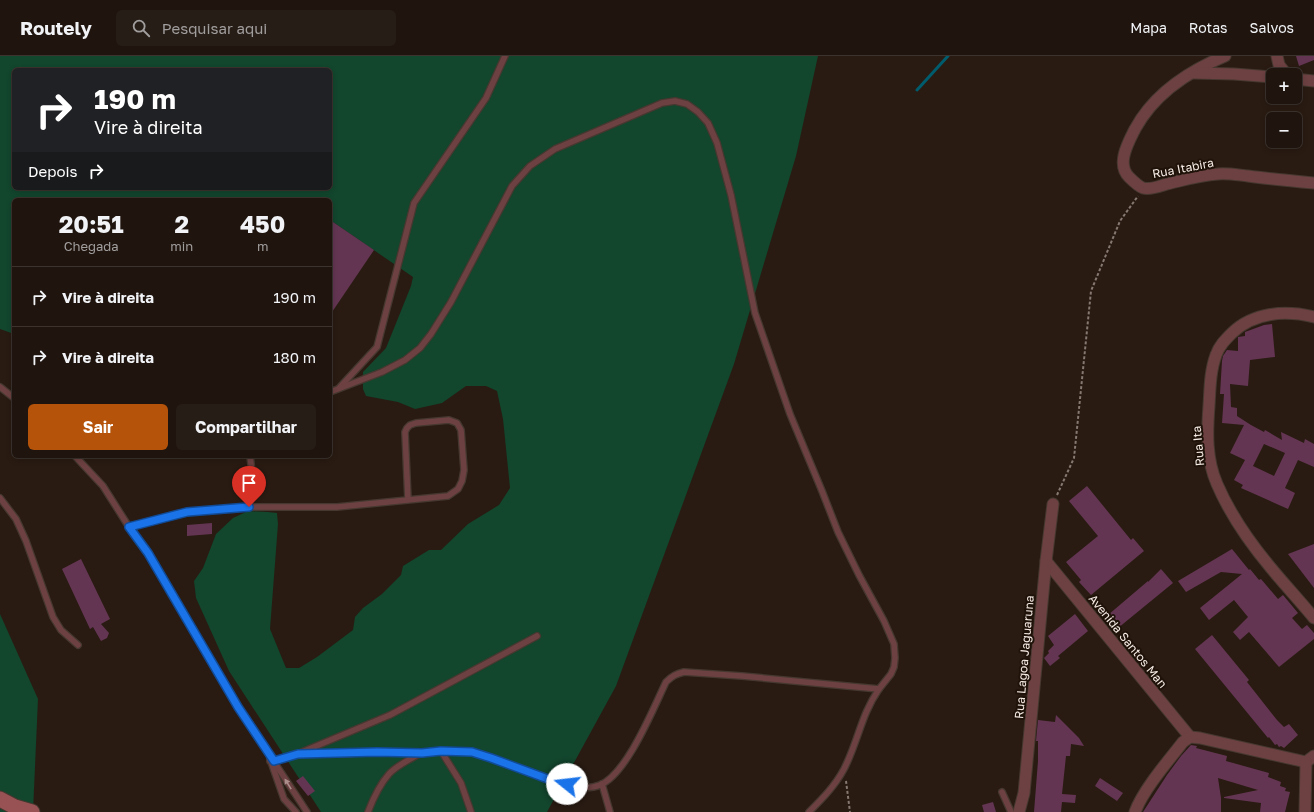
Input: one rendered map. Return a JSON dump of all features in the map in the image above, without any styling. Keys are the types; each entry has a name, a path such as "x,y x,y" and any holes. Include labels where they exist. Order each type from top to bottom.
{"main road":[{"path":"0,799 15,807 32,812"}],"street":[{"path":"1192,72 1225,56"},
{"path":"1277,56 1279,65 1281,68"},
{"path":"1192,72 1266,76"},
{"name":"Rua Itabira","path":"1192,72 1174,85 1149,108 1128,143 1123,166 1126,174 1143,188 1152,188 1201,176 1219,174 1314,183"},
{"path":"1302,80 1314,81"},
{"name":"Rua Ita","path":"1314,317 1284,313 1262,315 1248,321 1235,330 1221,344 1216,354 1213,366 1208,438 1214,475 1228,506 1261,556 1314,618"},
{"name":"Rua Lagoa Jaguaruna","path":"1019,812 1024,793 1046,561 1053,504"},
{"name":"Avenida Santos Man","path":"1046,561 1190,737"},
{"path":"1135,812 1137,806 1151,784 1183,742 1190,737 1310,759 1305,812"}],"lane":[{"path":"339,389 377,347 414,204 486,98 505,56"},
{"path":"332,391 382,372 405,360 420,348 431,334 451,302 512,186 530,166 555,149 662,103 675,101 687,104 698,112 708,123 717,143 731,195 755,313 790,414 838,532 884,621 894,644 894,667 891,674 879,689 867,709 845,767 837,781 809,812"},
{"path":"0,387 12,396"},
{"path":"129,527 187,512 249,507 337,507 408,500 448,496 458,489 462,481 464,470 461,430 457,423 449,420 416,423 407,428 405,432 408,500"},
{"path":"77,458 103,486 129,527 148,553 238,707 307,812"},
{"path":"249,507 253,473 250,458"},
{"path":"0,498 16,519 26,541 53,616 61,630 78,645"},
{"path":"298,754 390,715 537,636"},
{"path":"271,759 298,754 377,752 422,753 441,751 472,752 556,782 577,787 592,787 606,782 615,773 644,731 666,682 676,674 684,672 742,676 879,689"},
{"path":"441,751 461,783 471,812"},
{"path":"368,812 377,791 389,774 399,766 422,753"},
{"path":"271,759 284,799 296,812"},
{"path":"602,784 610,812"},
{"path":"1002,792 1011,812"}],"path":[{"path":"1053,504 1074,458 1091,291 1120,221 1143,188"},
{"path":"845,767 850,812"}],"green space":[{"path":"0,56 818,56 796,156 734,364 616,686 547,812 321,812 229,671 196,598 194,581 203,568 216,534 233,518 248,511 277,513 278,524 270,629 286,668 299,668 317,657 353,630 355,617 363,608 382,594 401,575 403,566 429,550 441,550 468,524 499,505 510,488 503,419 497,391 486,386 466,386 442,403 415,409 398,402 366,396 363,389 363,372 386,348 411,286 413,277 332,221 332,198 12,198 12,333 0,329"},
{"path":"0,614 38,699 33,812 0,812"}],"building":[{"path":"1296,56 1314,56 1314,60 1299,66"},
{"path":"332,221 374,250 332,312"},
{"path":"1272,324 1275,357 1250,360 1248,386 1230,384 1231,407 1237,408 1237,416 1264,432 1265,430 1282,440 1281,432 1304,443 1305,439 1314,444 1314,467 1298,460 1285,488 1295,493 1288,509 1241,488 1243,485 1234,480 1245,460 1230,453 1244,425 1222,423 1224,394 1220,394 1223,356 1227,350 1238,351 1238,337 1245,336 1245,332 1264,325","holes":["1264,444 1285,453 1274,476 1253,466"]},
{"path":"1087,486 1131,540 1133,538 1144,551 1091,595 1079,582 1081,580 1066,562 1098,536 1069,501"},
{"path":"212,523 212,534 187,536 187,525"},
{"path":"1314,544 1314,588 1288,554"},
{"path":"1232,549 1249,570 1250,569 1259,580 1261,579 1278,599 1283,595 1298,613 1292,618 1302,629 1307,625 1314,633 1314,639 1279,667 1249,632 1240,640 1233,632 1248,617 1234,600 1209,620 1200,608 1242,574 1221,572 1186,592 1178,581"},
{"path":"81,559 110,619 101,624 109,633 107,638 101,641 93,627 90,629 62,569"},
{"path":"1161,569 1173,583 1118,628 1108,615 1148,582"},
{"path":"1075,614 1088,631 1058,656 1060,658 1050,666 1044,658 1054,645 1048,636"},
{"path":"1212,635 1249,680 1247,682 1277,720 1284,727 1289,724 1298,735 1284,748 1281,746 1279,747 1277,744 1275,745 1269,737 1268,738 1195,649"},
{"path":"1056,715 1079,738 1084,746 1071,744 1070,756 1066,756 1062,794 1076,795 1075,803 1062,802 1061,812 1034,812 1038,761 1038,741 1036,741 1038,720 1055,722"},
{"path":"1191,745 1197,746 1196,748 1227,756 1226,761 1269,773 1268,777 1281,782 1280,786 1286,788 1285,791 1290,792 1285,812 1260,812 1261,803 1224,798 1258,790 1218,778 1221,798 1221,812 1143,812 1167,775"},
{"path":"303,776 315,791 308,796 296,781"},
{"path":"1100,778 1123,793 1117,801 1095,786"},
{"path":"993,802 996,812 984,812 982,805"}],"waterway":[{"path":"917,90 948,56"}],"route":[{"path":"249,507 187,512 129,527 148,553 238,707 274,761 298,754 377,752 422,753 441,751 472,752 556,782 567,784"}]}
